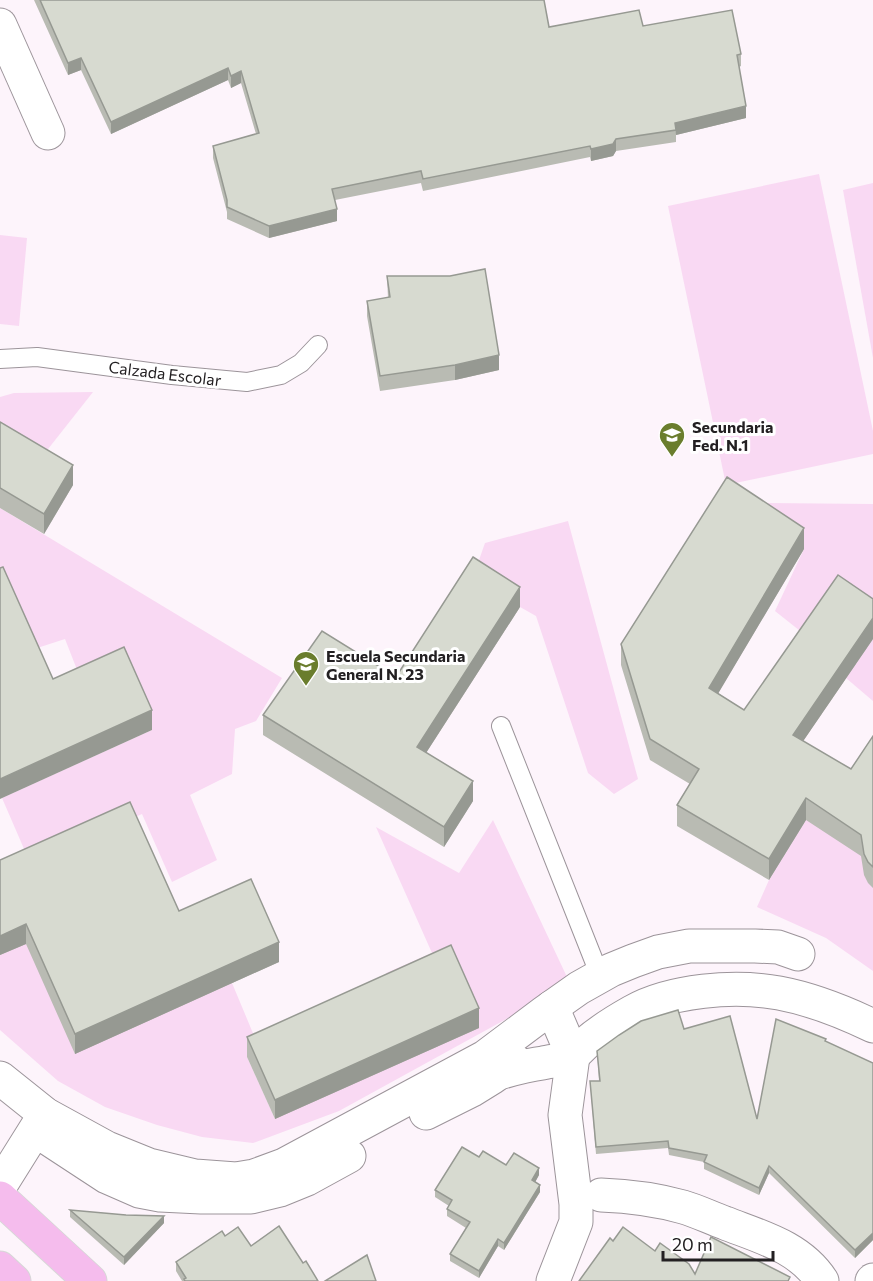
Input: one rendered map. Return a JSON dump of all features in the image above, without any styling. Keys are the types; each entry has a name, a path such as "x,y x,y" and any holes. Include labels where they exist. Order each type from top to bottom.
{"main road":[{"path":"0,1198 90,1281"},
{"path":"0,1268 14,1281"}],"street":[{"path":"0,25 48,133"},
{"path":"0,1078 40,1122 107,1177 139,1191 160,1195 212,1198 251,1197 280,1190 307,1179 472,1090 499,1073 516,1060 556,1014 611,969 658,952 689,946 778,947 798,954"},
{"path":"499,1073 565,1060 609,1026 634,1011 663,1000 714,991 745,990 778,993 807,1000 873,1026"},
{"path":"556,1014 573,1056 565,1115 571,1164 589,1202"},
{"path":"40,1122 157,1167 214,1178 236,1179 254,1176 284,1165 485,1057 556,1014"},
{"path":"0,1186 40,1122"},
{"path":"553,1281 576,1222 589,1202 623,1196 683,1207 782,1246 802,1258 822,1281"}],"lane":[{"name":"Calzada Escolar","path":"0,359 37,357 172,375 247,382 281,375 301,363 318,345"},
{"path":"501,726 600,976"}],"shaded area":[{"path":"819,174 873,431 873,454 726,485 668,206"},
{"path":"873,183 873,358 843,190"},
{"path":"0,235 27,238 19,326 0,324"},
{"path":"93,392 37,463 0,442 0,397 14,393"},
{"path":"766,503 873,504 873,620 809,638 775,611 804,549"},
{"path":"0,508 282,678 256,721 235,729 232,774 190,795 217,860 172,882 142,814 31,865 2,798 152,730 83,685 65,639 31,650 0,588"},
{"path":"568,521 638,779 614,794 588,773 536,616 473,577 485,543"},
{"path":"873,639 873,701 846,678"},
{"path":"873,777 873,971 826,938 757,907 769,880 831,779"},
{"path":"493,820 567,977 512,1016 339,1111 253,1143 202,1137 157,1125 105,1107 58,1081 0,1030 0,955 70,924 75,1053 232,983 260,1050 247,1057 275,1119 394,990 386,973 432,953 376,827 459,873"}],"building":[{"path":"40,0 544,0 549,27 639,10 643,26 732,10 741,54 737,55 746,106 675,123 676,130 616,139 613,144 591,149 590,146 423,179 421,171 332,189 337,209 269,226 227,207 213,146 259,133 241,71 231,76 228,68 111,122 81,58 68,63"},
{"path":"485,269 499,355 455,365 380,376 367,301 390,297 387,276 450,276"},
{"path":"0,422 73,465 44,514 0,488"},
{"path":"727,477 804,528 709,688 744,710 838,575 873,599 873,618 793,735 851,769 873,736 873,867 864,854 861,835 806,798 769,859 677,805 699,769 650,739 621,644"},
{"path":"473,557 520,587 417,747 473,781 444,827 263,715 322,631 396,677"},
{"path":"3,567 53,679 124,647 152,710 0,779 0,568"},
{"path":"130,802 179,911 251,879 279,942 75,1034 26,924 0,936 0,860"},
{"path":"451,945 479,1008 275,1100 247,1037"},
{"path":"678,1010 684,1029 730,1016 757,1119 776,1019 826,1039 825,1041 873,1063 873,1233 855,1250 769,1166 759,1188 704,1162 707,1155 669,1148 668,1141 596,1147 590,1081 600,1081 597,1051 641,1021"},
{"path":"462,1147 479,1157 483,1151 506,1165 514,1153 539,1168 532,1180 540,1185 504,1243 498,1239 479,1271 450,1254 470,1222 447,1209 452,1200 435,1190"},
{"path":"70,1210 126,1215 164,1216 124,1257"},
{"path":"279,1226 303,1263 306,1261 318,1281 185,1281 186,1278 176,1262 222,1231 225,1236 238,1227 251,1246"},
{"path":"623,1227 655,1251 660,1243 689,1264 695,1274 711,1237 790,1277 788,1281 579,1281 610,1238 613,1241"},
{"path":"367,1255 376,1281 325,1281"}],"place":[{"name":"Secundaria Fed. N.1","path":"672,458"},
{"name":"Escuela Secundaria General N. 23","path":"306,687"}]}
